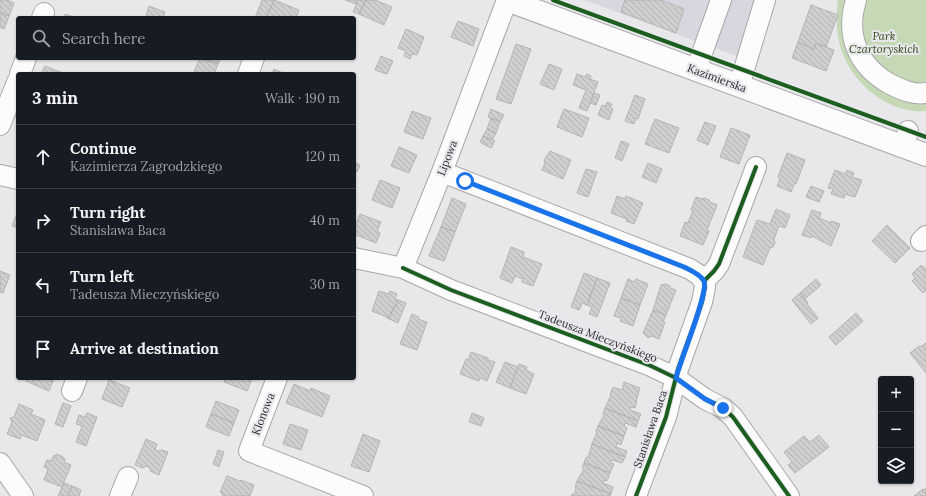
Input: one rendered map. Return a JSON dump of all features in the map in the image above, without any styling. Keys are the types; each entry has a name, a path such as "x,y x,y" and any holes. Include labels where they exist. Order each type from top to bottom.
{"main road":[{"name":"Kazimierska","path":"507,0 739,86 906,139 926,155"}],"street":[{"name":"Lipowa","path":"403,268 442,172 507,0"},
{"path":"696,70 721,0"},
{"path":"739,86 765,0"},
{"path":"856,0 851,26 854,42 863,62 878,78 898,88 917,94 926,93"},
{"path":"21,72 25,60"},
{"path":"249,72 253,60"},
{"path":"0,125 16,85"},
{"path":"442,172 690,270 704,281 719,264 756,167"},
{"path":"0,175 16,179"},
{"path":"356,258 403,268"},
{"name":"Tadeusza Mieczyńskiego","path":"403,268 451,290 651,366 676,378 705,399 723,408 733,417 789,496"},
{"name":"Stanisława Baca","path":"636,496 666,417 676,378 702,302 705,287 704,281"},
{"name":"Klonowa","path":"276,380 249,451 363,496"},
{"path":"0,463 23,496"},
{"path":"120,496 128,478"}],"shaded area":[{"path":"584,0 758,0 742,58"}],"green space":[{"name":"Park Czartoryskich","path":"838,0 926,0 926,111 912,111 899,108 886,102 864,86 855,76 842,52 839,39 837,19"}],"building":[{"path":"0,0 7,0 14,3 9,16 0,12"},
{"path":"262,0 274,0 267,16 256,16"},
{"path":"274,0 299,10 297,16 267,16"},
{"path":"345,0 358,0 356,4"},
{"path":"358,0 366,0 359,14 353,12"},
{"path":"366,0 375,0 392,7 384,25 359,14"},
{"path":"625,0 661,0 684,9 676,33 621,12"},
{"path":"811,5 838,15 826,47 816,43 814,49 798,42"},
{"path":"149,6 165,12 164,16 146,15"},
{"path":"0,12 9,16 4,29 0,27"},
{"path":"458,21 479,29 473,46 451,37"},
{"path":"406,29 424,37 417,55 412,54 410,59 404,56 406,51 398,48"},
{"path":"798,42 814,49 816,43 834,50 826,71 792,58"},
{"path":"516,44 531,49 511,104 496,99"},
{"path":"381,56 393,61 387,74 375,70"},
{"path":"199,60 206,60 218,64 215,72 194,72"},
{"path":"208,60 220,60 218,64"},
{"path":"549,64 562,69 554,90 540,84"},
{"path":"45,66 60,72 42,72"},
{"path":"274,69 281,72 273,72"},
{"path":"577,74 585,77 587,74 591,76 590,79 598,82 587,111 579,108 586,90 573,85"},
{"path":"594,93 600,95 596,105 590,103"},
{"path":"635,95 645,99 638,119 636,118 634,124 625,121"},
{"path":"607,102 612,104 610,108 613,109 609,120 598,115 602,105 606,106"},
{"path":"491,109 504,115 500,122 488,117"},
{"path":"564,109 589,118 582,137 557,127"},
{"path":"412,111 431,118 423,139 404,132"},
{"path":"491,118 500,122 496,133 487,129"},
{"path":"655,119 679,128 669,153 645,144"},
{"path":"705,122 716,126 708,145 697,140"},
{"path":"731,128 750,135 739,164 720,157"},
{"path":"487,129 496,133 492,140 483,136"},
{"path":"483,136 495,141 491,148 480,142"},
{"path":"621,141 629,144 622,161 615,158"},
{"path":"399,147 417,155 409,173 391,166"},
{"path":"550,151 571,160 563,179 542,170 545,163 544,160"},
{"path":"787,153 805,160 796,184 794,184 791,192 777,186 780,178 778,177"},
{"path":"356,163 360,165 357,172 356,171"},
{"path":"648,163 662,169 656,183 642,177"},
{"path":"586,169 597,172 588,197 577,193"},
{"path":"835,170 845,174 847,170 854,173 852,177 862,180 855,197 845,194 844,198 831,194 833,189 828,188"},
{"path":"380,180 400,188 392,208 372,200"},
{"path":"811,186 824,191 819,202 806,197"},
{"path":"617,196 625,199 626,196 643,203 634,224 626,221 627,219 611,213"},
{"path":"696,197 702,199 704,198 717,205 703,245 680,236 685,222 688,223"},
{"path":"452,198 466,204 455,232 441,227"},
{"path":"776,209 790,215 785,228 779,226 774,239 775,243 773,247 770,248 763,265 743,257 757,220 770,224"},
{"path":"812,210 821,213 819,218 831,223 831,221 840,224 831,246 812,236 811,238 802,235"},
{"path":"360,214 381,222 377,231 380,233 376,243 356,235 356,224"},
{"path":"16,216 16,227 12,226"},
{"path":"887,225 910,248 895,263 872,241"},
{"path":"441,227 455,232 444,261 429,256"},
{"path":"511,247 524,252 523,257 542,264 533,286 522,282 523,279 515,276 512,283 500,278"},
{"path":"921,265 926,269 926,290 923,293 912,281 915,278 912,274"},
{"path":"0,271 10,275 3,293 0,292"},
{"path":"584,273 597,278 587,305 582,303 579,310 571,307"},
{"path":"597,278 610,283 597,317 589,314 592,307 587,305"},
{"path":"628,279 635,282 636,279 648,284 640,305 621,298"},
{"path":"816,279 821,285 805,299 800,293"},
{"path":"665,284 676,290 666,315 653,310 661,285"},
{"path":"379,291 389,294 390,291 397,294 395,299 398,300 389,318 372,311"},
{"path":"800,293 818,318 811,324 792,300"},
{"path":"621,298 640,305 633,326 620,321 621,318 614,316"},
{"path":"398,300 406,303 398,323 387,318 389,318"},
{"path":"653,310 666,315 659,339 652,336 648,338 643,333"},
{"path":"856,313 863,321 836,345 829,337"},
{"path":"412,314 419,317 418,319 427,322 417,350 400,344"},
{"path":"926,343 926,373 910,353"},
{"path":"471,352 495,362 487,381 480,378 479,381 460,374 466,359 468,360"},
{"path":"505,362 518,367 510,388 496,382"},
{"path":"519,364 527,367 526,370 534,374 526,394 510,388"},
{"path":"26,380 53,380 49,391"},
{"path":"109,380 130,388 122,407 102,399"},
{"path":"224,380 252,380 247,391 224,382"},
{"path":"624,382 640,388 635,408 631,407 630,410 641,414 638,421 605,408 613,387 622,390"},
{"path":"294,384 310,391 311,388 330,396 322,417 286,403"},
{"path":"216,401 239,410 234,423 211,414"},
{"path":"63,403 71,406 63,427 55,424"},
{"path":"19,404 33,410 31,414 45,420 37,441 21,435 20,439 7,434 12,422 10,418 14,417"},
{"path":"605,408 638,421 636,427 625,423 624,426 627,428 624,436 598,426 604,415"},
{"path":"87,413 97,417 86,446 76,442 82,426 76,424 79,415 85,417"},
{"path":"472,413 484,418 481,426 469,422"},
{"path":"211,414 234,423 229,436 206,427"},
{"path":"290,424 308,430 301,450 283,444"},
{"path":"598,426 624,436 621,445 617,443 616,447 627,451 625,457 592,444"},
{"path":"363,434 380,441 369,472 351,466"},
{"path":"819,435 829,447 795,473 788,465 792,462 784,452 804,436 810,442"},
{"path":"146,439 157,444 155,450 168,452 159,475 150,471 151,469 146,466 143,468 135,465"},
{"path":"592,444 625,457 622,463 612,460 610,463 614,464 610,473 584,463 586,457 588,458"},
{"path":"218,450 224,452 219,467 213,464"},
{"path":"57,454 65,459 64,462 71,465 62,487 44,480 48,469 44,467 47,460 51,461 54,455 56,456"},
{"path":"584,463 610,473 607,481 604,480 603,483 613,487 611,494 577,481 584,469 582,468"},
{"path":"227,476 254,485 250,496 222,496 223,494 220,492"},
{"path":"577,481 611,494 610,496 571,496 572,494 574,495"},
{"path":"64,483 72,486 68,496 58,496"},
{"path":"72,486 81,490 79,496 68,496"},
{"path":"926,488 926,496 914,496 923,489 924,490"}],"cycle path":[{"path":"553,0 926,137"},
{"path":"636,496 666,417 678,369 702,302 705,287 704,281 719,264 756,167"},
{"path":"403,268 451,290 651,366 676,378 705,399 723,408 733,417 789,496"}],"route":[{"path":"465,181 684,267 698,275 704,281 705,287 702,302 676,378 705,399 723,408"}]}
